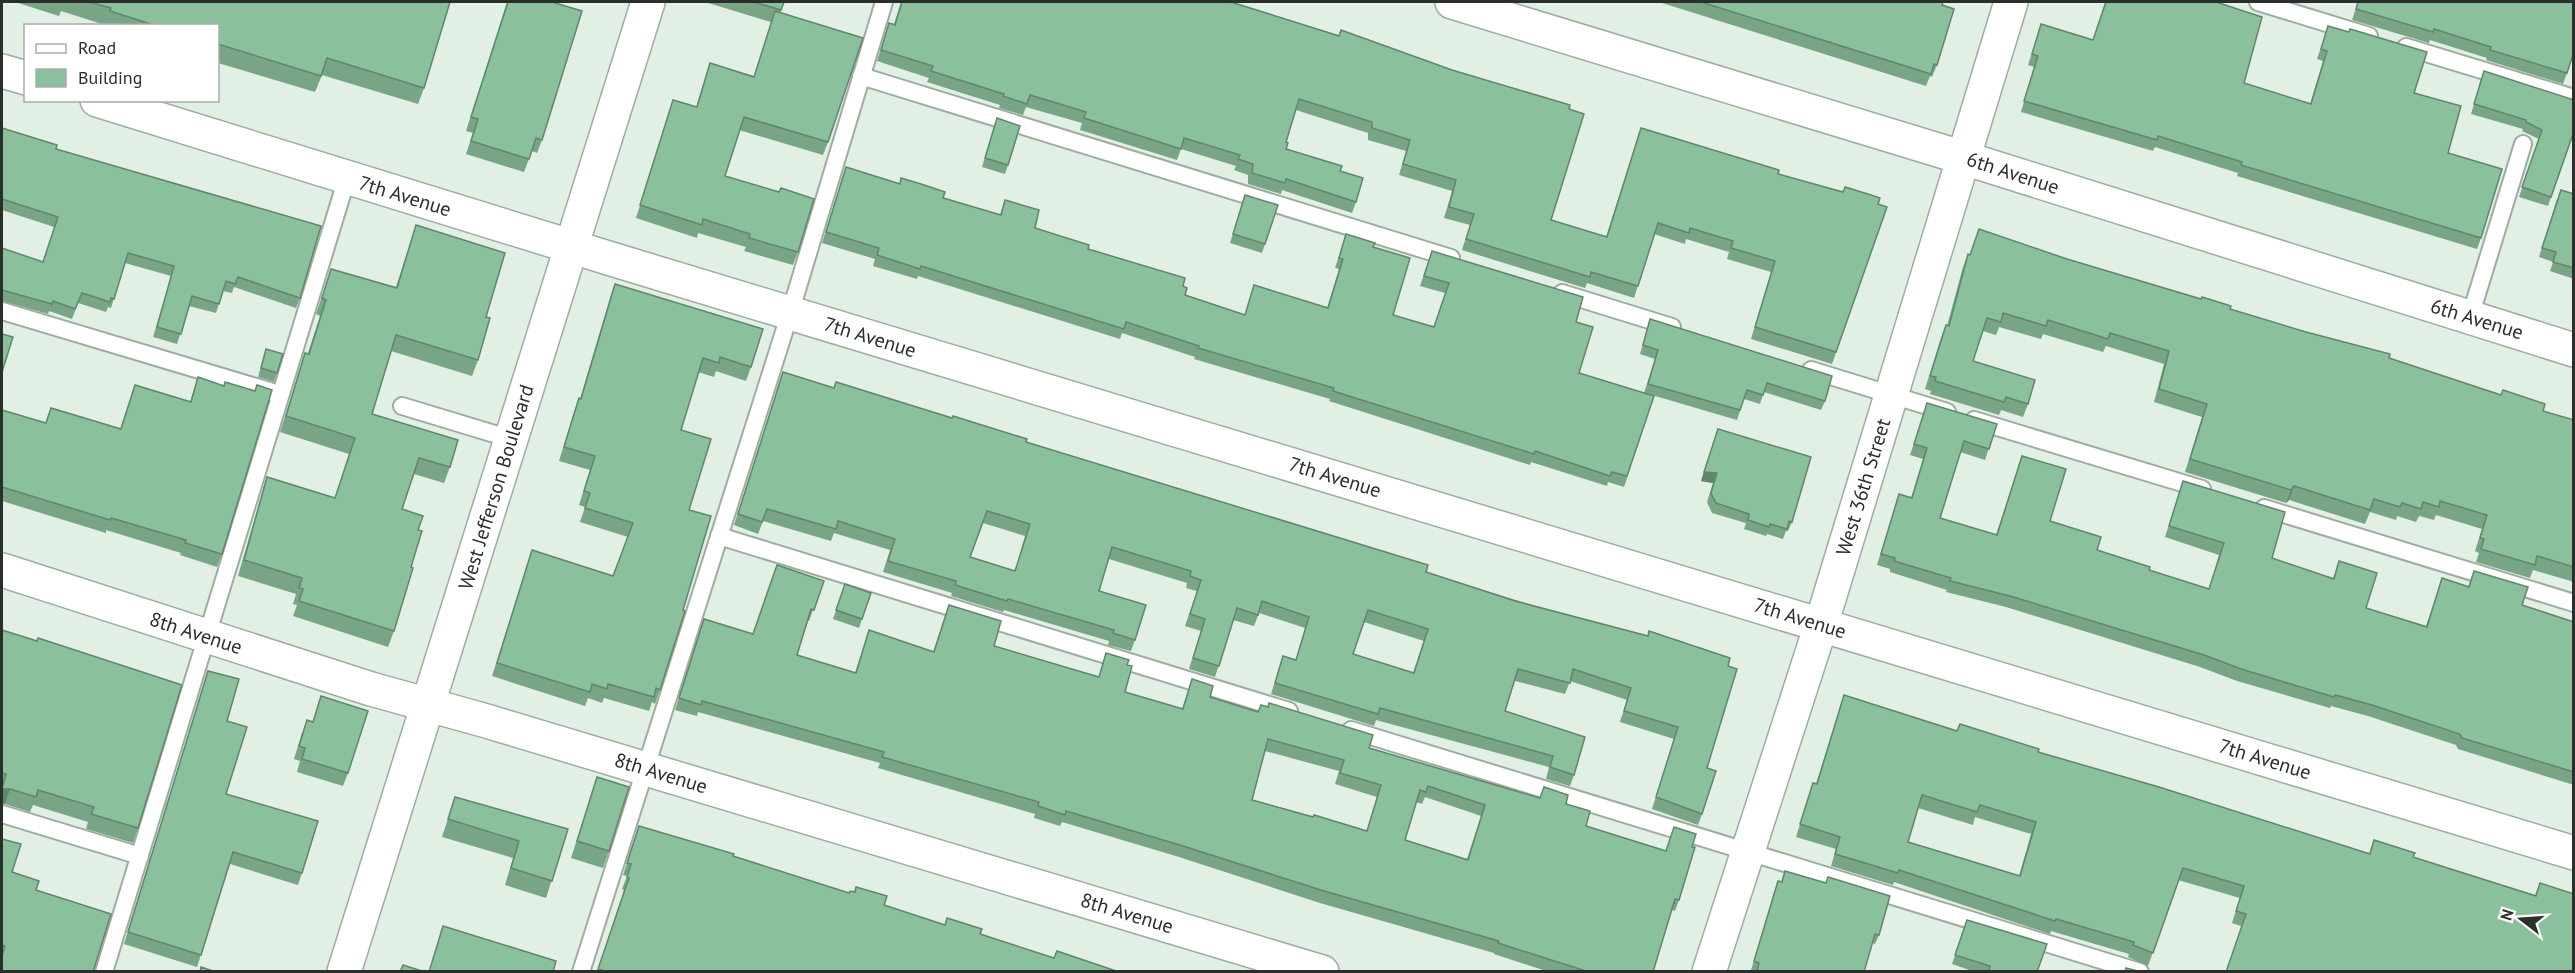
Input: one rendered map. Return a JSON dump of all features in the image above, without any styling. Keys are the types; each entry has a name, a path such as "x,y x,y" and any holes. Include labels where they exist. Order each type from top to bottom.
{"street":[{"name":"West Jefferson Boulevard","path":"344,972 648,2"},
{"name":"6th Avenue","path":"1452,2 1964,158 2574,350"},
{"name":"West 36th Street","path":"1709,972 1821,625 2011,2"},
{"path":"2,71 24,77"},
{"name":"7th Avenue","path":"103,102 790,313 2574,853"},
{"name":"8th Avenue","path":"2,570 371,689 646,768 1322,972"}],"lane":[{"path":"581,972 790,313 884,2"},
{"path":"2258,2 2574,98"},
{"path":"861,76 1468,264"},
{"path":"2470,317 2523,144"},
{"path":"104,972 347,178"},
{"path":"1548,288 1685,331"},
{"path":"2,311 281,395"},
{"path":"1800,366 2221,495"},
{"path":"402,406 511,439"},
{"path":"2244,502 2574,603"},
{"path":"719,536 1305,716"},
{"path":"1340,726 2140,972"},
{"path":"2,814 140,856"}],"building":[{"path":"89,2 450,2 424,88 327,58 321,76 219,44 219,24 151,24 110,11 111,8"},
{"path":"508,2 552,2 582,11 542,140 536,138 529,159 471,141 478,119 471,117"},
{"path":"754,2 784,2 781,10"},
{"path":"902,2 1231,2 1339,36 1341,30 1452,70 1570,105 1569,109 1584,114 1551,220 1607,237 1641,128 1779,170 1778,174 1843,192 1845,187 1871,195 1880,198 1878,204 1887,207 1836,352 1755,327 1775,261 1731,248 1733,241 1690,228 1689,233 1658,223 1638,286 1591,272 1590,277 1466,239 1474,214 1449,207 1456,180 1403,164 1410,140 1372,128 1372,122 1299,99 1286,142 1288,143 1286,149 1342,166 1340,171 1363,178 1356,202 1286,179 1285,183 1252,173 1253,164 1238,159 1240,155 1184,138 1181,149 1084,118 1086,112 1030,95 1027,104 1003,96 1004,94 931,71 933,66 881,50 889,23 895,25"},
{"path":"1701,2 1943,2 1942,5 1954,9 1937,65 1934,64 1931,74"},
{"path":"2106,2 2216,2 2262,17 2244,83 2311,104 2327,51 2321,49 2328,26 2349,32 2350,29 2427,52 2414,93 2461,106 2448,153 2502,169 2481,238 2241,165 2242,162 2158,136 2157,140 2024,101 2038,56 2032,54 2041,24 2093,40"},
{"path":"2358,2 2574,2 2574,52 2567,73 2490,50 2491,47 2434,29 2433,32 2356,9"},
{"path":"775,11 863,38 828,142 744,117 725,176 779,192 781,188 814,199 798,252 749,238 750,234 703,219 702,225 640,205 673,100 697,107 710,63 754,77"},
{"path":"2484,71 2574,100 2574,131 2551,197 2522,187 2542,130 2526,120 2474,104"},
{"path":"997,118 1020,126 1008,165 985,158"},
{"path":"2,128 57,145 56,149 321,226 300,298 238,277 235,284 226,281 219,304 192,296 181,334 157,327 174,266 128,253 114,299 111,298 110,302 82,293 75,309 53,301 52,304 2,290 2,248 43,262 58,217 2,199"},
{"path":"846,167 900,184 901,178 921,184 945,192 943,198 1001,215 1005,200 1039,210 1035,228 1089,245 1088,249 1185,278 1183,286 1187,288 1185,295 1245,315 1254,285 1328,308 1343,259 1339,258 1346,234 1375,243 1373,247 1410,258 1393,315 1434,327 1449,283 1424,276 1432,251 1583,297 1576,322 1593,327 1579,373 1654,396 1627,476 1612,472 1610,476 1535,451 1534,454 1333,391 1334,388 1198,348 1199,346 1126,322 1124,329 921,266 920,269 877,255 879,248 826,232"},
{"path":"2561,190 2574,194 2574,268 2553,262 2556,252 2542,248"},
{"path":"1245,195 1278,205 1265,244 1233,234"},
{"path":"416,225 505,253 486,317 490,318 478,360 396,335 372,414 458,440 450,467 419,458 402,509 423,516 418,530 422,531 394,631 299,601 303,589 299,588 302,578 244,560 267,477 335,498 355,438 286,416 305,353 309,354 326,300 322,298 331,269 397,288"},
{"path":"1979,229 2067,259 2231,306 2230,309 2390,354 2389,358 2501,395 2503,390 2545,404 2543,411 2574,420 2574,567 2537,556 2535,565 2481,549 2484,539 2480,538 2487,515 2440,501 2439,507 2423,502 2421,509 2402,503 2400,507 2374,499 2370,510 2294,486 2291,490 2190,459 2207,404 2159,389 2169,351 2110,333 2108,339 2048,320 2046,326 2003,313 2001,322 1987,318 1973,361 2035,380 2028,404 2006,397 2004,402 1935,381 1936,377 1930,376 1946,325 1949,326 1968,254 1970,255"},
{"path":"615,284 763,329 751,367 720,357 719,363 703,358 681,430 711,439 689,510 711,516 683,610 685,611 660,690 656,688 654,697 608,684 607,689 592,684 590,692 497,663 532,550 613,576 633,523 585,508 590,493 584,491 595,456 564,447 579,398 581,399"},
{"path":"1650,319 1832,376 1825,401 1767,383 1763,395 1747,390 1740,410 1648,384 1658,350 1643,345"},
{"path":"2,334 13,337 2,372"},
{"path":"266,349 283,354 277,373 261,368"},
{"path":"783,372 834,388 836,382 952,418 953,416 1027,439 1026,442 1428,565 1426,572 1515,601 1648,636 1649,631 1730,658 1728,666 1737,669 1707,768 1716,771 1702,814 1656,797 1678,727 1624,711 1631,688 1573,669 1570,683 1518,669 1505,711 1585,737 1574,775 1550,767 1553,756 1380,708 1378,714 1275,683 1283,656 1296,660 1309,617 1262,601 1258,615 1237,608 1219,666 1193,658 1205,619 1190,614 1201,580 1190,576 1191,571 1112,547 1099,591 1146,605 1135,640 1113,633 1114,630 1008,599 1007,601 955,585 956,581 888,561 895,539 838,521 836,529 767,509 762,522 738,514","holes":["987,511 1030,524 1015,571 970,557","1368,610 1428,629 1414,673 1353,654"]},
{"path":"198,377 224,386 225,382 255,391 257,385 272,390 222,554 185,543 186,540 111,518 110,520 2,487 2,410 46,423 51,408 121,429 135,385 191,402"},
{"path":"1927,403 1997,424 1989,449 1964,441 1940,518 1997,535 2022,456 2066,469 2050,521 2101,537 2097,550 2209,589 2224,543 2169,526 2183,481 2285,512 2272,558 2334,579 2339,561 2377,573 2366,608 2427,627 2442,578 2469,587 2474,571 2528,587 2522,605 2574,622 2574,772 2462,738 2460,734 2372,705 2335,695 2334,697 2010,596 1950,581 1951,578 1894,561 1895,558 1881,554 1899,494 1912,498 1927,448 1914,444"},
{"path":"1718,429 1811,457 1792,522 1789,521 1787,529 1770,524 1769,527 1748,520 1749,514 1716,503 1711,493 1717,473 1704,472"},
{"path":"777,565 824,581 814,610 811,609 797,655 856,673 869,630 934,652 949,605 1001,621 994,646 1099,677 1106,653 1129,660 1127,665 1132,666 1125,692 1183,709 1192,679 1213,686 1210,697 1258,712 1261,705 1268,707 1269,703 1373,735 1369,748 1540,798 1544,787 1568,795 1566,804 1590,811 1586,826 1666,851 1674,827 1696,834 1692,847 1695,847 1679,900 1675,899 1653,972 1589,972 1498,943 1499,941 1324,891 1183,846 1066,811 1065,815 1038,806 1039,802 882,757 884,752 702,701 701,705 679,698 704,619 753,634","holes":["1268,739 1344,760 1340,773 1381,785 1367,831 1252,800","1428,786 1485,805 1468,860 1405,840 1420,790 1426,792"]},
{"path":"845,584 871,593 862,619 836,610"},
{"path":"2,630 37,641 38,638 182,685 138,828 91,814 94,807 38,790 36,797 10,789 2,789 6,774 2,773"},
{"path":"208,671 239,679 227,721 247,727 226,794 318,821 302,873 233,852 201,955 128,932"},
{"path":"1844,695 1957,731 1960,724 2039,749 2038,752 2159,787 2370,854 2374,840 2415,853 2413,857 2536,896 2540,883 2574,894 2574,972 2226,972 2246,914 2236,911 2244,886 2183,868 2153,953 2133,945 2134,942 2056,919 2055,921 1899,870 1898,873 1835,854 1840,837 1800,824 1813,783 1817,784","holes":["1922,795 1977,812 1980,805 2036,822 2020,876 1908,842"]},
{"path":"321,696 368,711 348,773 302,759 305,748 299,746 307,720 313,722"},
{"path":"597,777 629,787 609,851 577,841"},
{"path":"455,797 568,829 552,881 511,868 519,841 448,819"},
{"path":"639,826 734,854 733,856 849,893 850,891 855,892 856,887 887,896 884,905 945,925 947,918 982,929 980,934 1054,958 1057,951 1119,972 606,972 598,969 629,878 627,877 631,864 627,863"},
{"path":"2,839 21,844 12,872 39,881 36,890 111,914 93,972 2,972 2,956 5,946 2,945"},
{"path":"1785,871 1826,883 1828,877 1890,896 1879,935 1875,934 1864,972 1757,972 1759,963 1754,961 1778,881 1782,882"},
{"path":"1967,920 2047,944 2037,972 1991,972 1989,971 1990,966 1955,955"},
{"path":"443,926 556,961 553,972 429,972"},
{"path":"403,965 425,972 400,972"},
{"path":"201,967 216,972 200,972"},
{"path":"2126,968 2142,972 2125,972"}]}
